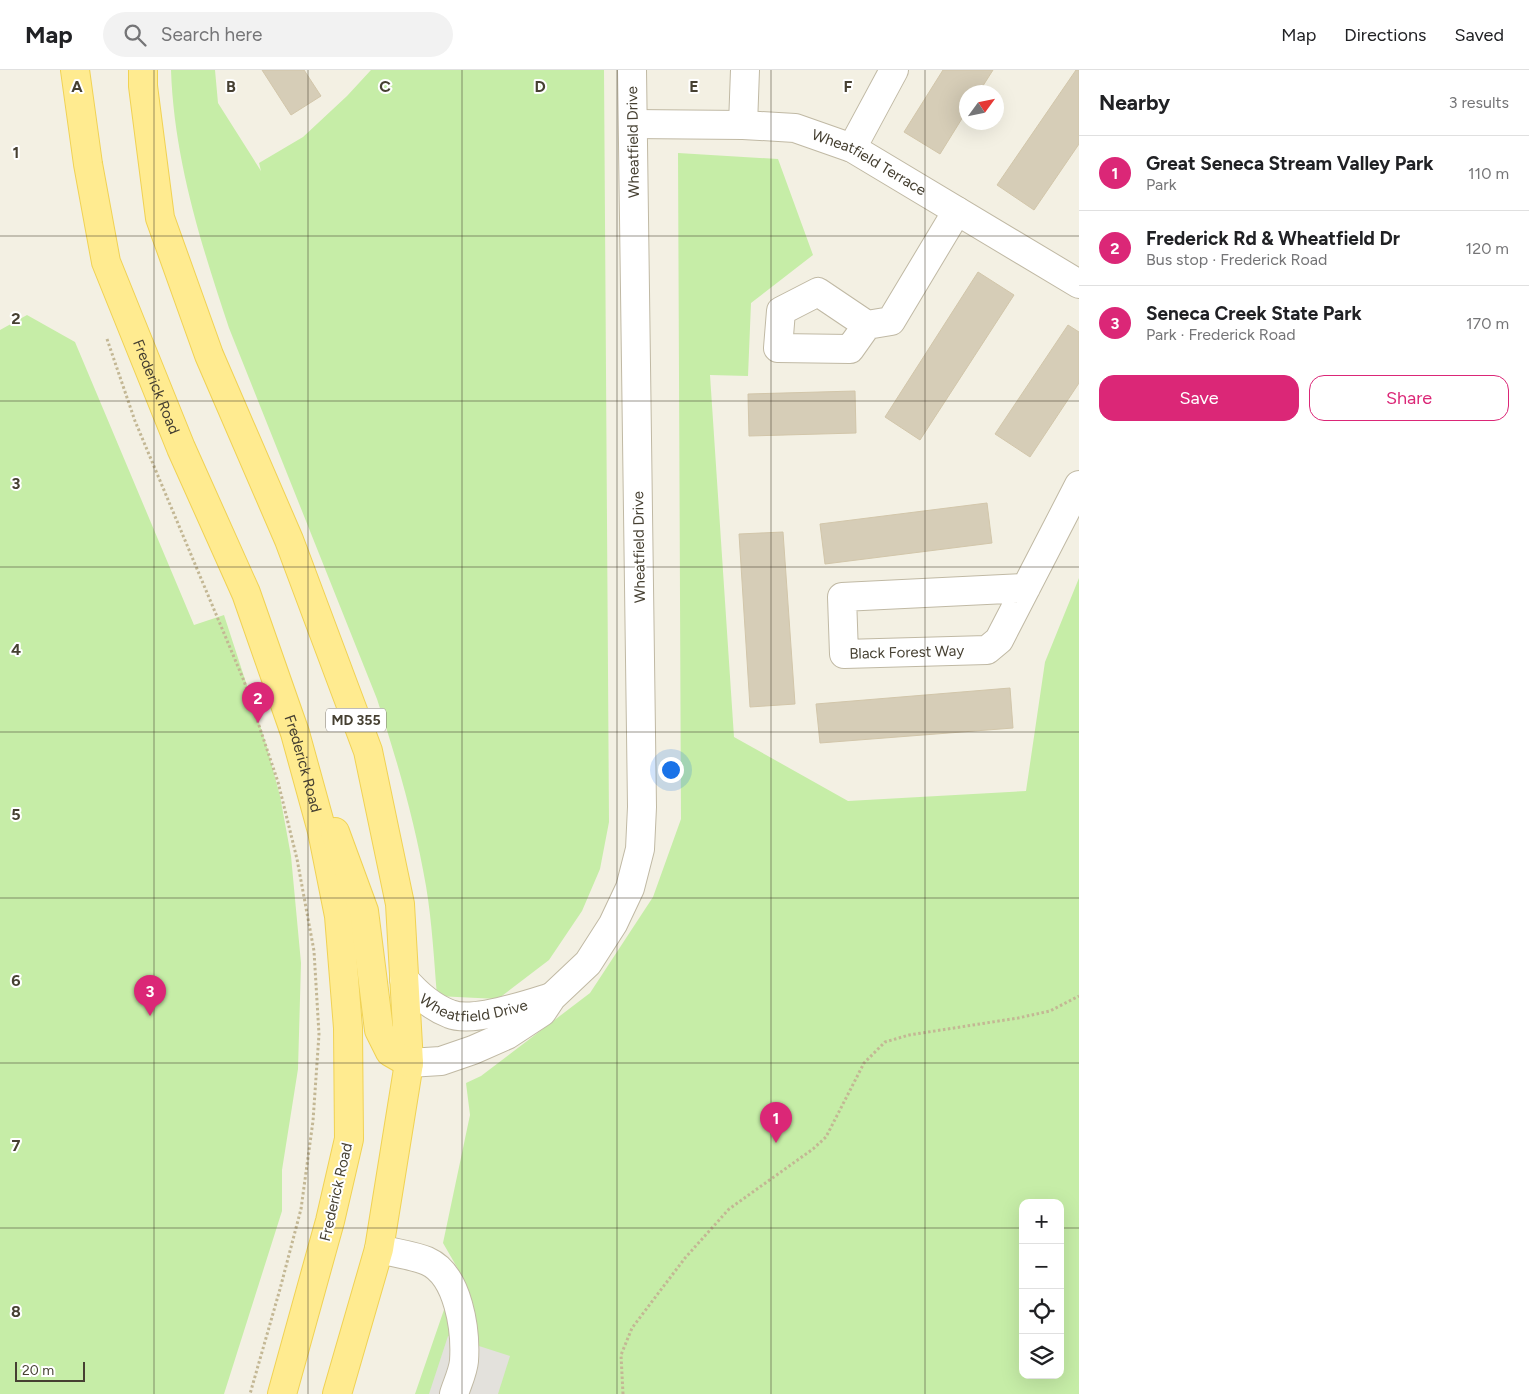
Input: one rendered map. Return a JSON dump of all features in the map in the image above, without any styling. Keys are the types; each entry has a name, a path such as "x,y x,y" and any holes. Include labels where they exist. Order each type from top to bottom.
{"main road":[{"name":"Frederick Road","path":"75,70 88,164 106,262 181,448 246,593 295,733 322,831 339,916 348,1028 349,1139 330,1221 282,1394"},
{"name":"MD 355","path":"143,70 143,86 160,218 209,355 289,540 368,751 400,904 409,1062 379,1249 336,1394"},
{"path":"295,733 344,854 364,910 379,1030 390,1052 409,1062"}],"street":[{"name":"Wheatfield Drive","path":"409,1062 441,1062 506,1035 542,1012 552,996 588,963 613,924 630,888 640,849 642,806 632,70"},
{"path":"743,125 745,70"},
{"path":"852,148 894,70"},
{"name":"Wheatfield Terrace","path":"633,124 743,125 795,128 852,148 1079,284"},
{"path":"867,325 891,321 957,211"},
{"name":"Black Forest Way","path":"1026,588 842,596 844,654 987,650 999,640 1026,588 1079,485"},
{"name":"Wheatfield Drive","path":"404,979 419,996 452,1015 476,1016 495,1013 552,996"},
{"path":"379,1249 429,1262 444,1274 455,1296 463,1322 464,1362 454,1394"}],"path":[{"path":"107,339 135,421 244,681 278,782 297,859 314,951 319,1034 313,1121 301,1209 250,1394"},
{"path":"623,1394 621,1355 632,1328 685,1258 730,1209 813,1149 826,1137 864,1063 885,1042 909,1034 1018,1018 1050,1011 1079,996"}],"green space":[{"path":"171,70 215,70 218,103 261,171 259,163 303,137 347,96 371,70 604,70 609,822 600,869 582,911 549,960 498,999 437,996 426,886 417,838 398,768 377,699 229,328 199,233 183,169 173,103"},
{"path":"678,153 778,159 813,255 751,303 748,376 710,375 734,737 848,801 1026,791 1045,662 1079,578 1079,1394 415,1394 458,1269 443,1243 470,1115 466,1083 481,1076 590,993 653,897 681,819"},
{"path":"27,315 75,342 194,625 224,615 266,744 280,796 291,856 301,963 298,1069 282,1170 282,1211 224,1394 0,1394 0,330"}],"shaded area":[{"path":"448,1336 510,1356 498,1394 429,1394"}],"building":[{"path":"262,70 304,70 321,96 291,115"},
{"path":"943,70 993,70 983,85 959,85 959,123 940,154 904,132"},
{"path":"1076,70 1079,70 1079,144 1034,210 997,185"},
{"path":"978,272 1014,295 920,440 885,417"},
{"path":"1068,325 1079,332 1079,383 1030,457 995,434"},
{"path":"855,391 856,433 749,436 748,394"},
{"path":"987,503 992,543 825,564 820,524"},
{"path":"783,532 795,704 750,707 739,534"},
{"path":"1010,688 1013,728 820,743 816,704"}],"place":[{"name":"Frederick Rd & Wheatfield Dr","path":"258,723"},
{"name":"Seneca Creek State Park","path":"150,1016"},
{"name":"Great Seneca Stream Valley Park","path":"776,1143"}]}
